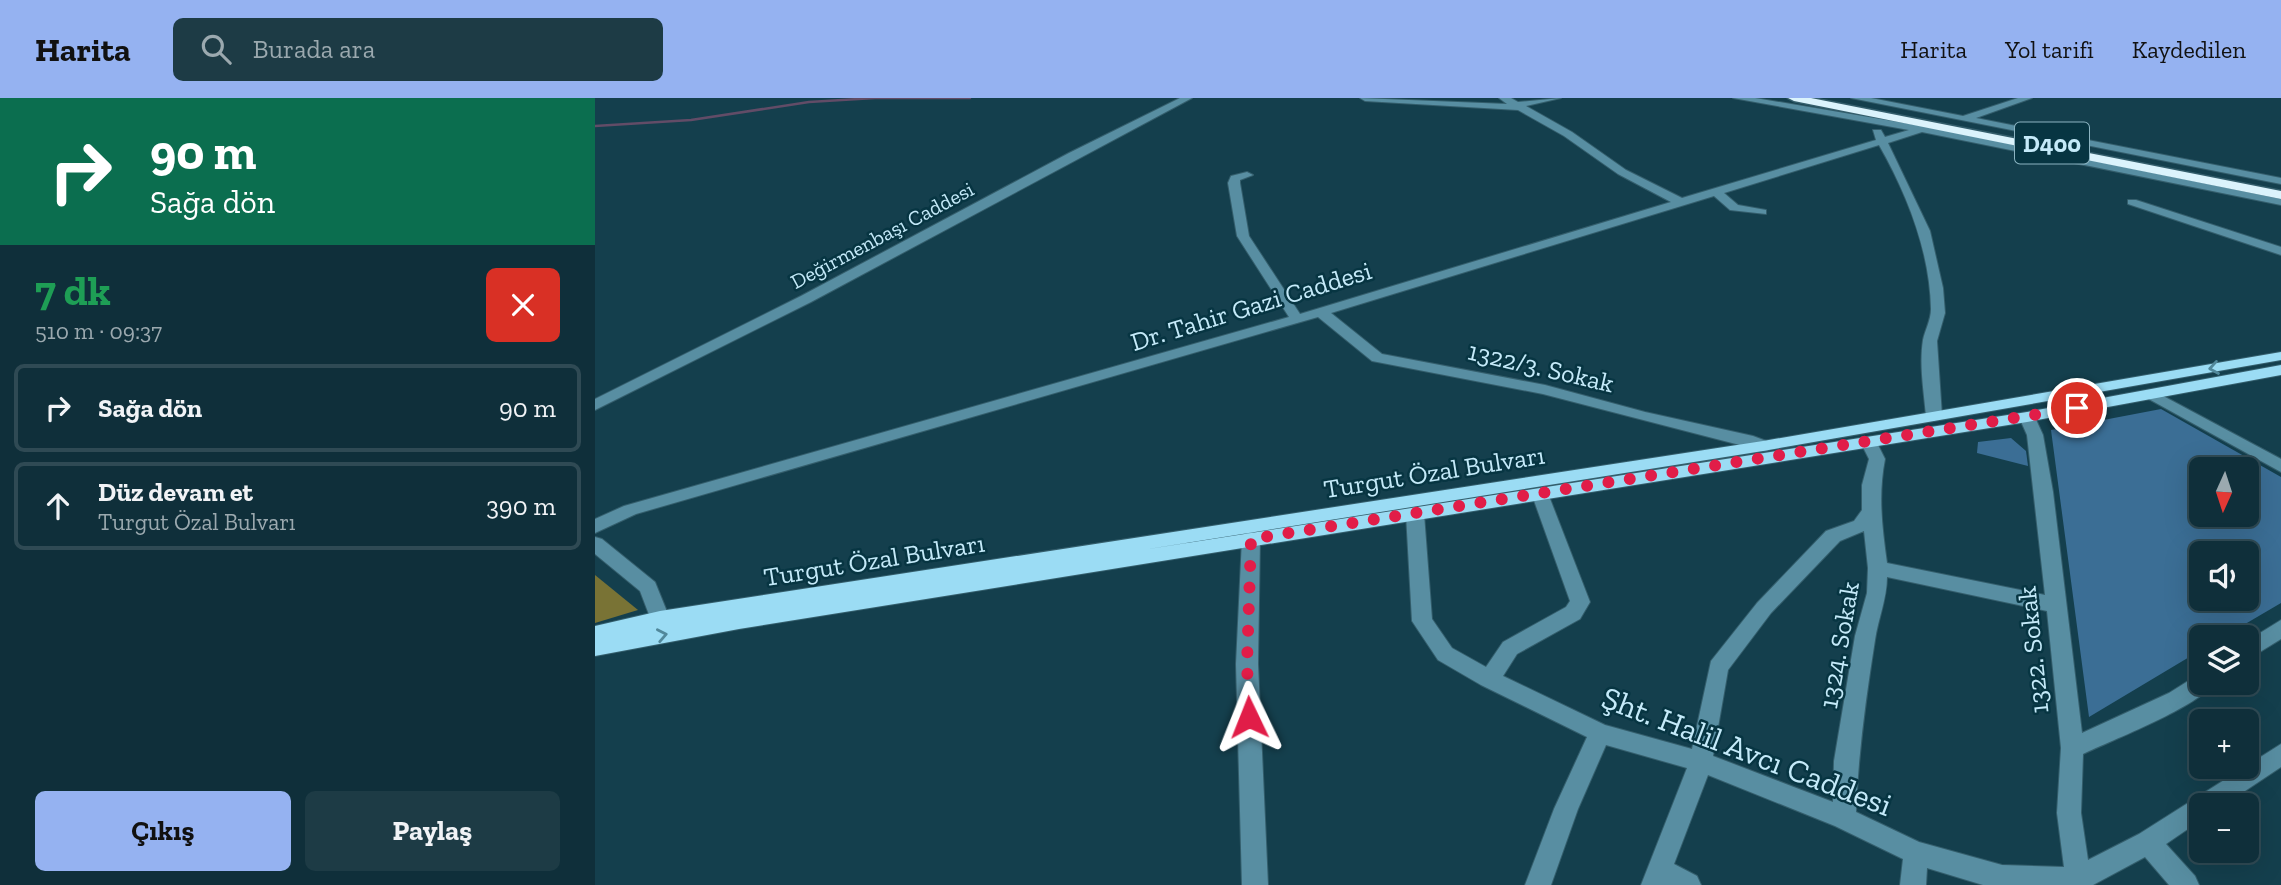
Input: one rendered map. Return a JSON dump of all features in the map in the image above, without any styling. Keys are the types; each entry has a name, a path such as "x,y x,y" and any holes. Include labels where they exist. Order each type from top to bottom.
{"highway":[{"name":"D400","path":"1794,98 1871,117 2281,195"},
{"name":"D400","path":"1822,98 1959,122 2281,188"}],"main road":[{"name":"Turgut Özal Bulvarı","path":"595,634 660,619 1763,446 2281,356"},
{"path":"595,648 739,621 2027,416 2281,370"}],"street":[{"name":"Değirmenbaşı Caddesi","path":"595,405 806,299 1073,155 1187,98"},
{"path":"1365,98 1521,106 1556,98"},
{"path":"1504,98 1521,106 1622,172 1682,203"},
{"path":"1738,98 1871,117 1922,130 2281,202"},
{"path":"1856,98 1959,122 2281,181"},
{"path":"1959,122 2027,98"},
{"path":"1871,117 1924,231 1937,288 1938,313 1930,341 1934,416"},
{"name":"Dr. Tahir Gazi Caddesi","path":"595,527 630,510 1321,312 1922,130"},
{"path":"1247,175 1235,178 1234,183 1244,236 1297,319"},
{"path":"1716,192 1734,208 1762,212"},
{"path":"2132,202 2281,251"},
{"name":"1322/3. Sokak","path":"1321,312 1377,358 1545,390 1644,418 1747,440 1763,446"},
{"path":"2152,395 2281,466"},
{"name":"1322. Sokak","path":"2027,416 2035,435 2044,492 2072,748 2069,813 2078,882"},
{"name":"1324. Sokak","path":"1844,818 1846,761 1865,636 1877,593 1878,569 1871,511 1871,485 1877,459 1868,441"},
{"path":"1489,678 1510,648 1573,613 1580,602 1542,495"},
{"path":"1688,885 1656,877 1701,762 1718,667 1764,608 1833,536 1860,526 1871,511"},
{"name":"Şht. Halil Avcı Caddesi","path":"1415,514 1422,621 1445,654 1600,733 1701,762 1844,818 1916,853 2002,878 2078,882 2189,815"},
{"path":"1251,539 1247,664 1255,885"},
{"path":"595,544 648,587 660,619"},
{"path":"1878,569 2056,605"},
{"path":"2259,644 2281,628"},
{"path":"2072,748 2189,692"},
{"path":"1538,885 1566,809 1600,733"},
{"name":"Şht. Halil Avcı Caddesi","path":"2224,793 2279,758"},
{"path":"2148,842 2186,885"},
{"path":"1913,885 1916,853"}],"shaded area":[{"path":"595,575 638,610 595,623"}],"building":[{"path":"2161,409 2246,457 2189,457 2189,527 2259,527 2259,465 2281,477 2281,603 2243,625 2189,625 2189,657 2089,717 2051,430"},
{"path":"2011,438 2026,451 2028,466 1977,453 1978,442"}],"waterway":[{"path":"595,126 691,120 809,102 875,98 970,98"}],"route":[{"path":"1249,717 1247,664 1251,539 1542,495 2077,408"}]}
